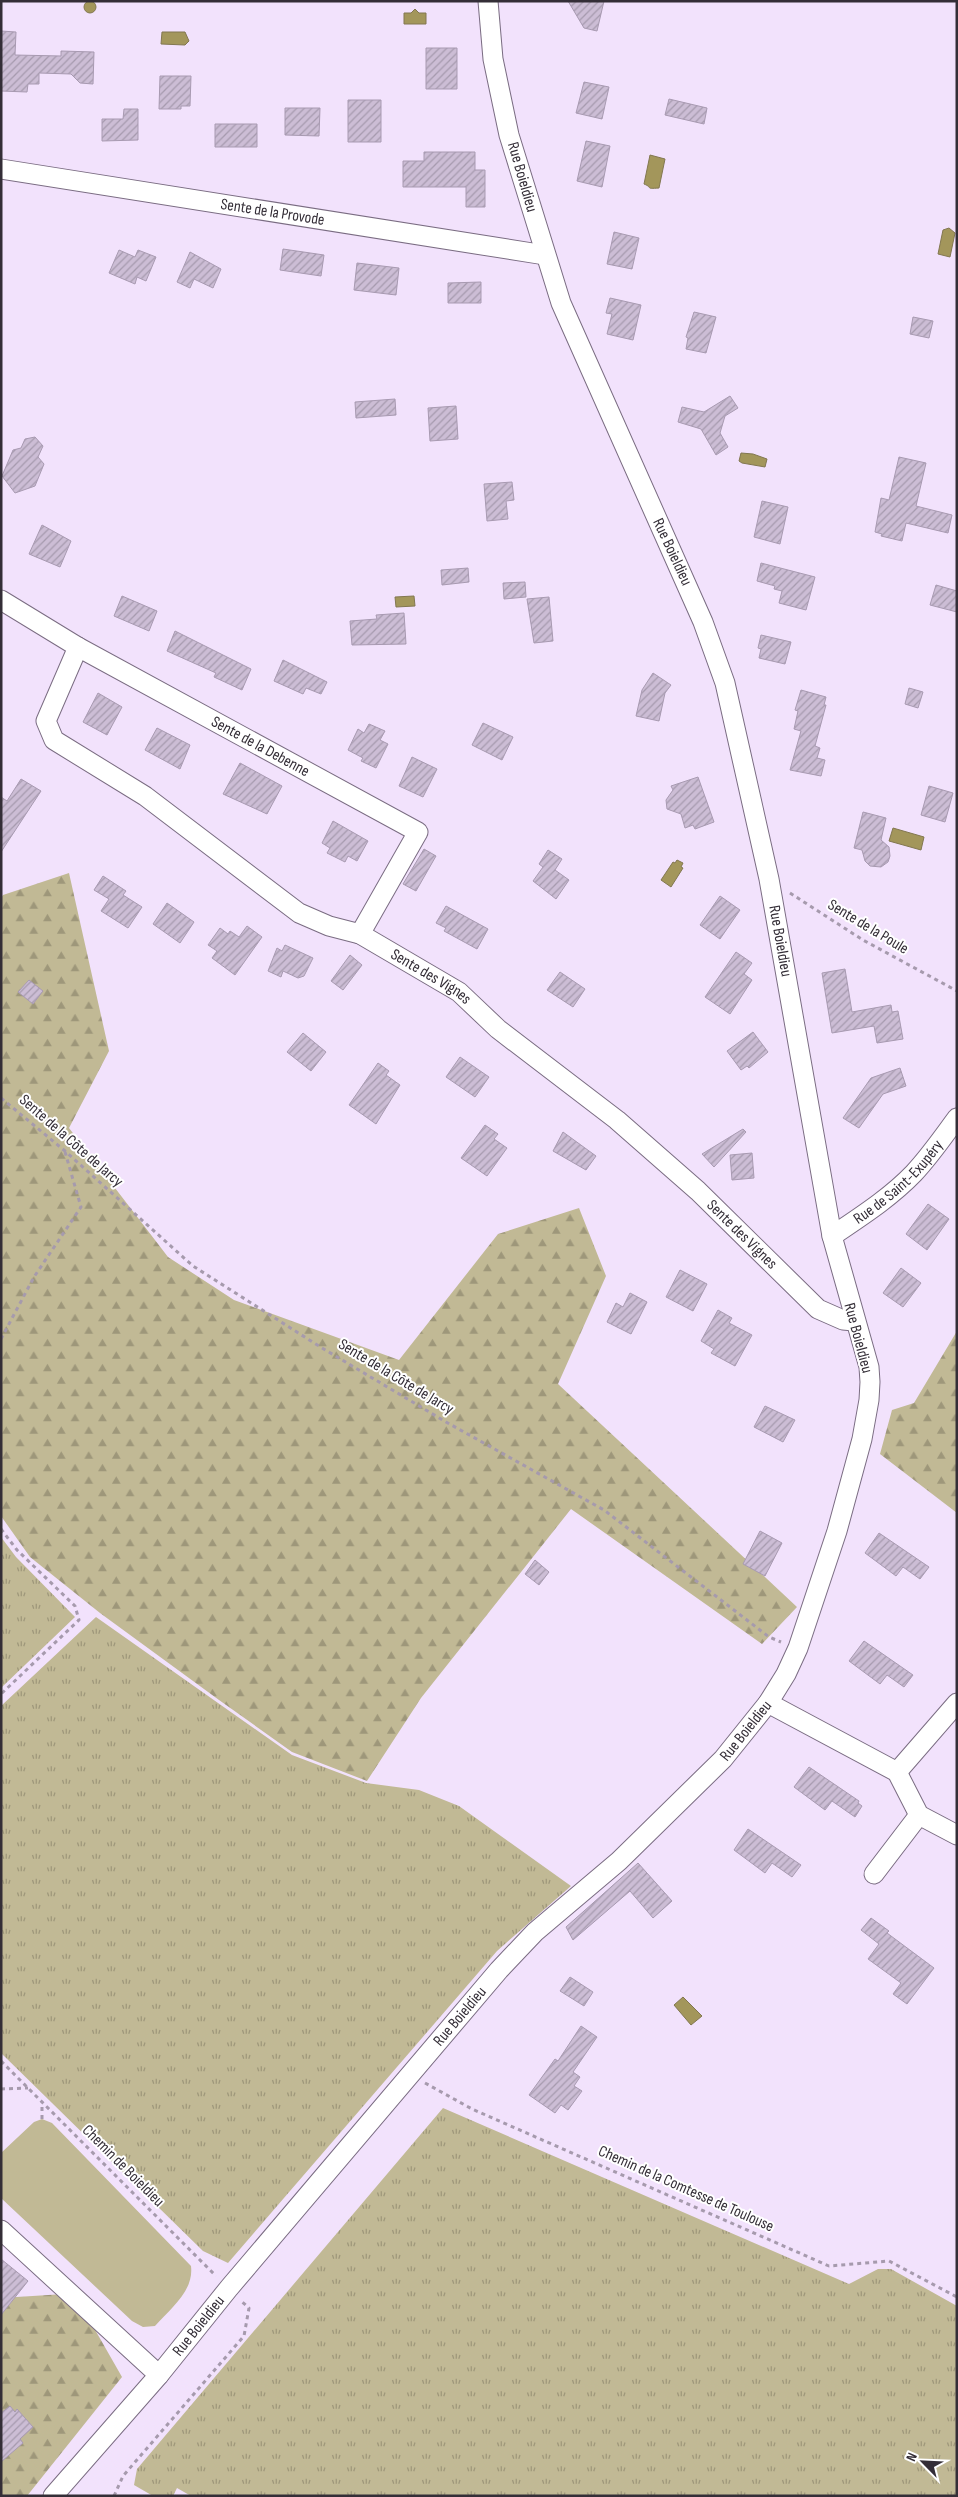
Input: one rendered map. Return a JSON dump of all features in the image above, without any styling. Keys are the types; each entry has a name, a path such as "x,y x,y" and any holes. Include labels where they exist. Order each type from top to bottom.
{"street":[{"name":"Rue Boieldieu","path":"53,2496 159,2375 229,2288 499,1970 535,1932 619,1862 723,1759 768,1703 786,1674 798,1648 848,1493 869,1400 869,1367 854,1322 832,1236 769,879 725,683 703,622 561,303 507,125 493,59 488,1"},
{"name":"Sente de la Provode","path":"1,169 545,255"},
{"name":"Sente de la Debenne","path":"1,600 78,647 418,832 360,934"},
{"name":"Sente des Vignes","path":"78,647 46,722 54,740 145,796 299,913 328,926 360,934 459,992 498,1029 617,1120 698,1191 818,1309 843,1320 854,1322"},
{"name":"Rue de Saint-Exupéry","path":"832,1236 866,1213 913,1174 937,1146 957,1118"},
{"path":"768,1703 897,1772 918,1815 957,1835"},
{"path":"897,1772 957,1703"},
{"path":"874,1874 918,1815"},
{"path":"1,2230 159,2375"}],"path":[{"name":"Sente de la Poule","path":"769,879 863,940 957,991"},
{"name":"Sente de la Côte de Jarcy","path":"1,1098 65,1151 193,1266 322,1348 438,1417 604,1510 769,1637 798,1648"},
{"path":"1,1338 34,1277 81,1207 65,1151"},
{"path":"1,1529 16,1550 75,1606 80,1620 1,1694"},
{"name":"Chemin de Boieldieu","path":"1,2061 42,2104 249,2308 244,2336 123,2476 114,2496"},
{"name":"Chemin de la Comtesse de Toulouse","path":"409,2075 472,2109 829,2266 889,2261 957,2297"},
{"path":"1,2089 28,2088"},
{"path":"42,2104 42,2119"}],"green space":[{"path":"69,873 109,1051 69,1128 168,1257 234,1300 399,1360 498,1234 579,1208 606,1276 558,1384 797,1607 762,1644 571,1509 421,1698 367,1781 292,1752 100,1613 30,1557 1,1516 1,898 3,895"},
{"path":"957,1331 957,1513 880,1454 892,1410 914,1403"},
{"path":"1,1537 16,1557 75,1617 1,1688"},
{"path":"96,1617 292,1755 366,1783 419,1790 459,1806 571,1886 497,1951 228,2263 203,2251 1,2053 1,1706"},
{"path":"443,2108 849,2284 878,2269 891,2269 957,2306 957,2496 191,2496 177,2488 173,2496 153,2496 134,2485 137,2469"},
{"path":"42,2119 52,2123 191,2266 191,2275 185,2291 155,2326 143,2327 132,2321 1,2198 1,2153 34,2122"},
{"path":"64,2294 86,2314 122,2377 27,2496 1,2496 1,2298"}],"shaded area":[{"path":"90,1 96,7 90,13 84,7"},
{"path":"415,9 419,13 426,13 426,24 404,24 404,13 411,13"},
{"path":"162,32 185,32 189,41 185,45 161,44"},
{"path":"650,155 665,159 659,188 650,188 644,184"},
{"path":"949,228 955,233 950,257 938,254 943,230"},
{"path":"741,453 753,454 767,459 765,467 742,463 739,461"},
{"path":"414,596 415,606 396,607 395,597"},
{"path":"893,828 924,837 921,850 889,841"},
{"path":"677,860 683,863 681,867 683,868 671,887 661,880 673,862 675,863"},
{"path":"683,1997 702,2016 691,2025 674,2005"}],"building":[{"path":"568,1 604,1 597,31 584,28"},
{"path":"1,31 16,32 15,55 61,56 61,51 94,52 93,84 80,83 71,74 39,73 39,84 28,84 27,92 1,91"},
{"path":"426,48 457,48 457,89 426,89"},
{"path":"160,76 191,76 190,106 181,106 181,109 159,109"},
{"path":"584,82 609,87 602,119 576,113"},
{"path":"669,99 707,108 704,124 665,115"},
{"path":"348,100 381,100 381,142 348,142"},
{"path":"285,108 320,108 319,136 285,135"},
{"path":"124,109 138,109 138,140 102,141 102,119 123,119"},
{"path":"215,124 257,124 257,147 215,147"},
{"path":"586,141 610,146 602,187 577,181"},
{"path":"424,152 475,152 475,170 485,170 485,207 466,207 466,187 403,187 403,161 424,161"},
{"path":"614,232 639,238 632,269 607,264"},
{"path":"283,249 324,255 321,276 280,270"},
{"path":"119,250 135,257 138,250 156,257 146,281 137,277 135,284 109,273"},
{"path":"190,252 221,269 213,288 194,279 190,288 177,282"},
{"path":"357,263 399,268 396,295 354,290"},
{"path":"481,282 481,303 448,303 448,283"},
{"path":"610,298 641,305 633,340 607,334 612,314 606,313"},
{"path":"694,312 716,317 706,353 686,349 688,338 686,337"},
{"path":"913,317 933,321 929,338 910,334"},
{"path":"730,396 738,408 725,416 720,433 728,447 716,455 701,429 678,422 682,407 704,412"},
{"path":"395,399 396,415 356,418 355,402"},
{"path":"456,406 458,439 430,441 428,408"},
{"path":"35,437 43,446 38,457 44,464 35,486 15,493 2,476 13,450 21,448 25,439"},
{"path":"899,457 926,463 916,506 952,515 948,533 906,523 902,541 881,536 882,534 875,532 881,498 889,500"},
{"path":"512,482 514,500 506,501 508,519 487,521 484,484"},
{"path":"762,501 788,507 780,544 754,537"},
{"path":"42,525 71,541 60,567 29,554"},
{"path":"761,563 815,577 806,610 779,603 782,591 774,589 775,586 757,581"},
{"path":"468,568 469,582 442,585 441,570"},
{"path":"525,582 526,597 504,599 503,583"},
{"path":"936,585 957,591 957,612 930,605"},
{"path":"122,596 157,611 149,631 114,616"},
{"path":"549,597 553,641 534,643 527,599"},
{"path":"404,613 406,644 352,645 350,621 377,619 376,615"},
{"path":"175,631 251,669 242,690 214,677 216,673 167,651"},
{"path":"761,635 791,642 785,664 759,658 761,649 758,648"},
{"path":"283,660 327,682 321,694 306,688 303,694 274,681"},
{"path":"653,673 671,685 665,693 659,721 636,716 642,690"},
{"path":"909,688 923,692 918,708 905,704"},
{"path":"801,690 826,697 824,705 826,705 815,746 820,748 817,758 825,760 821,776 790,770 801,731 794,729 798,711 795,710"},
{"path":"98,693 122,707 107,735 83,722"},
{"path":"483,723 513,737 502,760 472,745"},
{"path":"369,724 385,731 380,740 388,744 376,768 361,761 363,758 348,750 358,729 364,733"},
{"path":"157,728 190,745 180,769 145,750"},
{"path":"412,757 437,769 423,797 399,786"},
{"path":"240,763 282,786 267,814 223,794"},
{"path":"698,777 714,822 695,829 693,825 685,828 681,814 667,809 666,800 673,790 671,786"},
{"path":"21,779 41,791 1,852 1,797 7,801"},
{"path":"929,786 953,793 945,822 921,815"},
{"path":"863,812 886,818 881,840 889,847 890,856 888,862 881,867 870,866 865,861 862,850 854,848"},
{"path":"333,821 368,841 357,861 348,856 345,862 327,853 330,848 322,843"},
{"path":"424,849 436,856 416,891 403,884"},
{"path":"548,850 562,859 555,870 569,880 556,899 533,881 543,867 539,864"},
{"path":"103,876 126,891 123,895 142,907 128,928 101,911 109,899 94,890"},
{"path":"720,896 740,910 720,939 700,925"},
{"path":"167,903 194,922 180,943 153,924"},
{"path":"446,906 488,929 477,949 444,931 446,928 436,923"},
{"path":"247,926 262,937 235,975 212,958 217,951 208,945 220,928 228,934 230,931 239,937"},
{"path":"285,945 313,958 304,976 298,978 283,971 281,977 268,971 277,948 282,951"},
{"path":"736,952 752,963 744,974 752,980 730,1014 705,997"},
{"path":"350,955 362,965 343,990 331,981"},
{"path":"845,969 852,1012 891,1005 892,1012 898,1011 903,1039 877,1043 874,1026 832,1033 822,973"},
{"path":"560,972 585,989 573,1007 547,990"},
{"path":"29,980 43,991 33,1004 18,992"},
{"path":"753,1032 768,1052 749,1068 747,1066 741,1070 727,1051"},
{"path":"303,1033 326,1052 311,1071 287,1052"},
{"path":"460,1057 489,1077 475,1097 446,1077"},
{"path":"378,1063 389,1071 386,1075 400,1085 376,1124 349,1105"},
{"path":"900,1068 906,1086 883,1094 859,1128 843,1118 871,1078"},
{"path":"485,1125 498,1134 494,1139 507,1148 487,1176 461,1158"},
{"path":"743,1129 746,1132 714,1167 702,1154"},
{"path":"563,1132 596,1156 586,1170 553,1151"},
{"path":"752,1153 754,1178 732,1180 730,1155"},
{"path":"928,1204 949,1219 927,1250 906,1234"},
{"path":"901,1268 921,1283 903,1307 883,1293"},
{"path":"680,1270 707,1284 693,1311 666,1297"},
{"path":"630,1293 647,1302 631,1334 607,1322 616,1303 623,1307"},
{"path":"718,1310 732,1318 729,1323 752,1335 735,1366 711,1353 714,1349 701,1341"},
{"path":"765,1406 795,1420 783,1442 754,1427"},
{"path":"760,1531 782,1543 765,1576 743,1564"},
{"path":"879,1533 929,1567 920,1579 903,1567 896,1576 865,1553"},
{"path":"535,1560 549,1572 539,1585 525,1574"},
{"path":"864,1641 913,1675 904,1687 887,1675 880,1684 849,1661"},
{"path":"809,1767 859,1801 858,1803 862,1806 855,1817 832,1801 825,1810 794,1787"},
{"path":"748,1829 801,1865 792,1877 772,1863 765,1873 734,1850"},
{"path":"638,1863 672,1901 653,1918 630,1891 573,1940 566,1927"},
{"path":"871,1918 889,1931 887,1933 934,1968 907,2004 893,1994 901,1983 868,1959 879,1944 861,1930"},
{"path":"570,1977 593,1992 584,2006 560,1991"},
{"path":"581,2026 597,2037 573,2072 580,2077 574,2086 582,2091 568,2110 561,2105 555,2113 529,2095 555,2059 558,2061"},
{"path":"1,2259 28,2281 1,2315"},
{"path":"10,2406 15,2412 17,2409 33,2427 20,2439 23,2443 1,2462 1,2413"}]}
